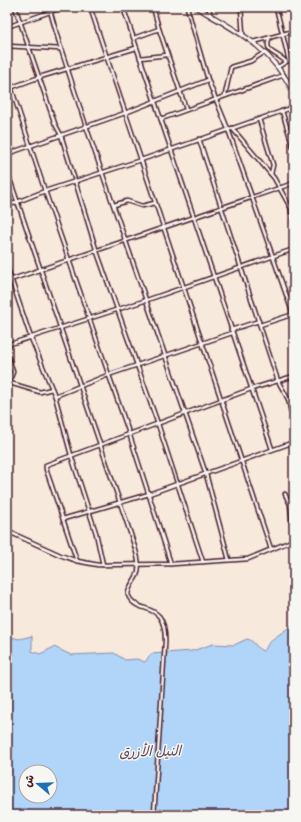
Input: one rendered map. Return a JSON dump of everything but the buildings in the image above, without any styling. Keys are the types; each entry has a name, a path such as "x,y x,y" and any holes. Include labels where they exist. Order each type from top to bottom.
{"main road":[{"path":"196,7 243,35 265,52 284,75 294,94"}],"street":[{"path":"15,7 55,124 61,135 96,249 158,424 203,562"},
{"path":"50,7 61,49 86,126 206,474 229,560"},
{"path":"7,27 64,7"},
{"path":"90,7 183,288 272,549"},
{"path":"128,7 123,8 272,449"},
{"path":"153,7 167,55 186,109"},
{"path":"187,7 208,80 228,129 272,257 294,315 260,324"},
{"path":"209,7 210,15"},
{"path":"240,7 243,35"},
{"path":"276,7 287,61"},
{"path":"134,38 159,29"},
{"path":"253,42 268,39 294,30"},
{"path":"268,39 268,50 287,61"},
{"path":"7,46 61,49"},
{"path":"7,89 40,77 68,70 136,48"},
{"path":"225,96 229,70 231,67 251,61 265,52"},
{"path":"140,58 167,55"},
{"path":"278,67 287,61 294,59"},
{"path":"7,75 45,191 129,433 171,564"},
{"path":"161,119 284,75"},
{"path":"7,154 125,113 154,100 208,80"},
{"path":"7,206 45,191 141,160 171,148 294,107"},
{"path":"282,111 294,150"},
{"path":"259,119 273,165 271,174"},
{"path":"232,128 271,174 291,211 294,226"},
{"path":"199,139 278,381 288,399 294,425"},
{"path":"7,171 59,328 131,534 138,565 138,573 129,588 128,595 135,603 155,612 162,620 165,630 154,815"},
{"path":"7,281 96,249 193,218 294,183"},
{"path":"114,205 127,201 142,206 155,204"},
{"path":"291,211 294,214"},
{"path":"7,345 183,288 294,249"},
{"path":"7,267 31,338 55,396 71,455 90,512 103,565"},
{"path":"231,330 259,321"},
{"path":"55,396 108,375 232,333"},
{"path":"7,352 13,372 10,383 7,387"},
{"path":"77,561 46,469 46,465 99,444 186,414 251,389 294,376"},
{"path":"10,383 40,392 52,389"},
{"path":"63,519 120,504 294,442"},
{"path":"7,531 41,548 77,561 103,565 171,564 256,557 294,539 290,504 285,494"}],"water":[{"name":"النيل الأزرق","path":"291,626 294,626 294,681 290,684 294,692 294,815 7,815 7,636 19,639 32,636 32,651 40,654 54,647 71,655 114,653 125,660 137,659 145,662 151,654 192,651 213,644 234,645 247,639 252,641 259,649 264,651 270,641"}]}
